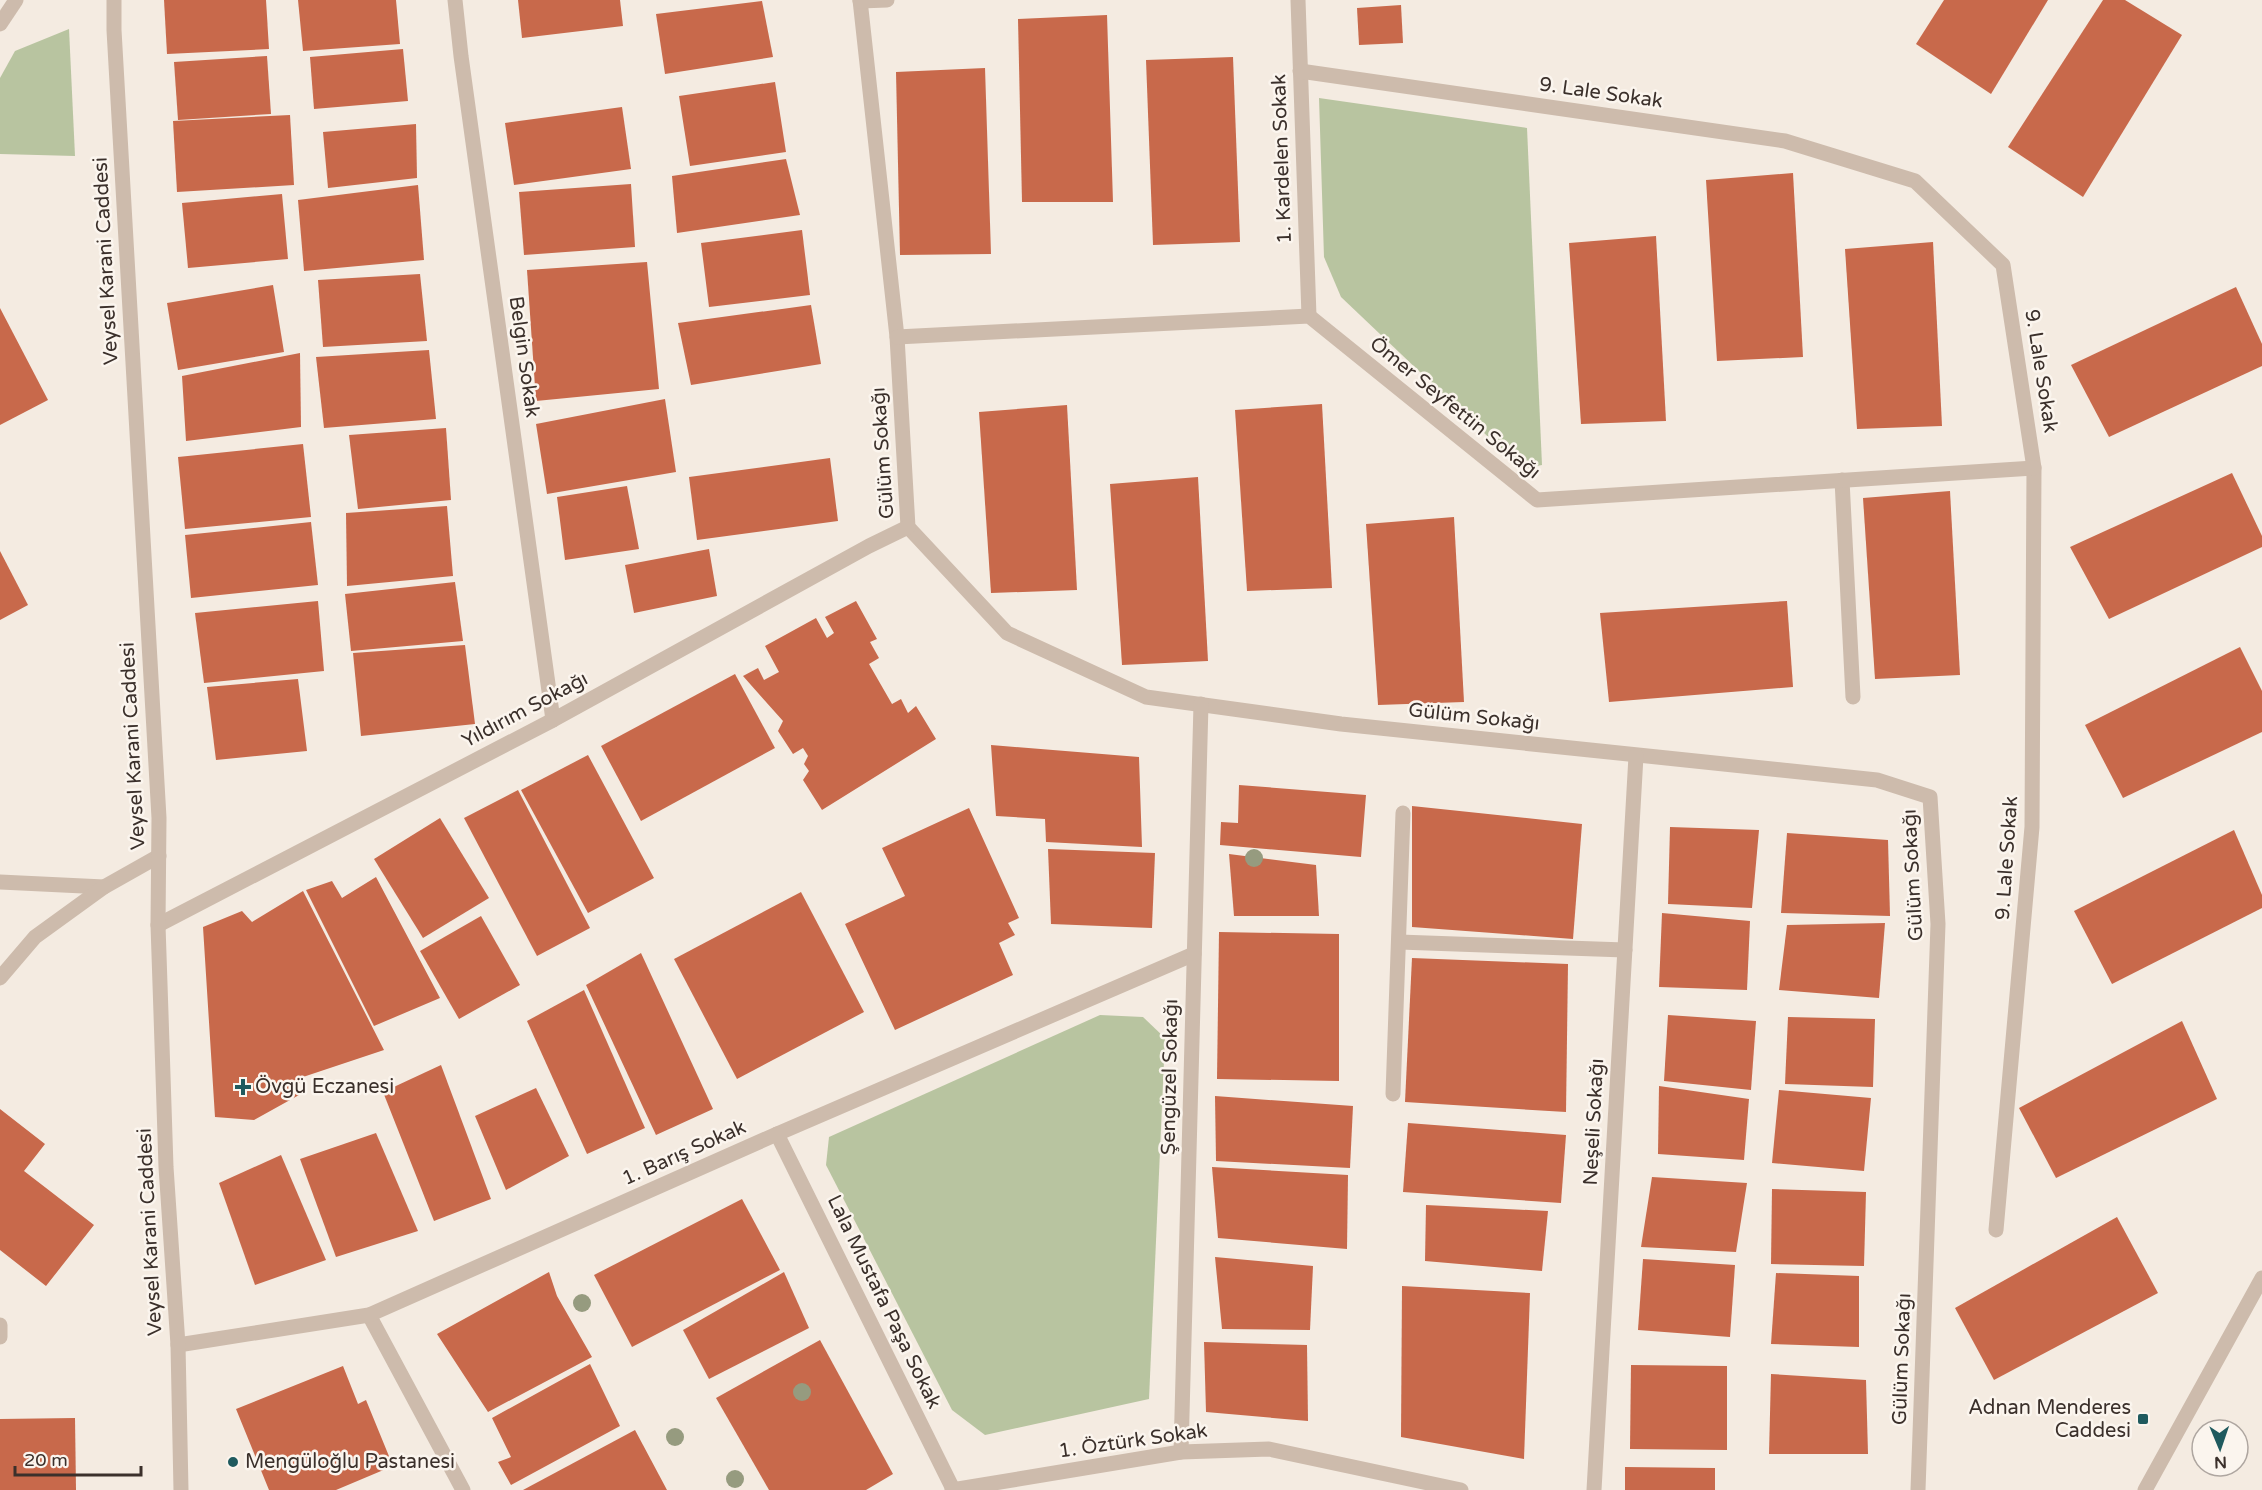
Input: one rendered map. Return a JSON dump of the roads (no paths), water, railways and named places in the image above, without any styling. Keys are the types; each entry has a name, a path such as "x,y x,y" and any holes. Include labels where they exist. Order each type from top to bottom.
{"street":[{"path":"0,24 16,0"},
{"name":"Veysel Karani Caddesi","path":"114,0 159,856 158,925 166,1167 178,1345 181,1490"},
{"name":"Belgin Sokak","path":"455,0 553,720"},
{"path":"860,1 887,0"},
{"name":"1. Kardelen Sokak","path":"1298,0 1309,316"},
{"name":"Gülüm Sokağı","path":"860,1 897,337 908,527 1007,633 1146,697 1341,724 1877,780 1930,797 1938,924 1918,1490"},
{"name":"9. Lale Sokak","path":"1300,71 1785,141 1915,181 2003,265 2034,468 2032,827 1996,1230"},
{"path":"897,337 1309,316"},
{"name":"Ömer Seyfettin Sokağı","path":"1309,316 1537,500 2034,468"},
{"path":"1842,480 1853,697"},
{"name":"Yıldırım Sokağı","path":"158,925 553,720 868,546 908,527"},
{"name":"Şengüzel Sokağı","path":"1181,1452 1201,704"},
{"name":"Neşeli Sokağı","path":"1594,1490 1636,756"},
{"path":"1393,1094 1403,813"},
{"path":"0,978 35,937 104,887 159,856"},
{"path":"0,882 104,887"},
{"path":"1399,942 1625,950"},
{"name":"1. Barış Sokak","path":"178,1345 369,1315 777,1134 1194,954"},
{"name":"Lala Mustafa Paşa Sokak","path":"777,1134 952,1490"},
{"path":"2145,1490 2262,1278"},
{"path":"369,1315 463,1490"},
{"path":"0,1324 0,1337"},
{"name":"1. Öztürk Sokak","path":"952,1490 1181,1452 1269,1449 1461,1490"}],"place":[{"name":"Övgü Eczanesi","path":"243,1087"},
{"name":"Adnan Menderes Caddesi","path":"2143,1419"},
{"name":"Mengüloğlu Pastanesi","path":"233,1462"}]}
